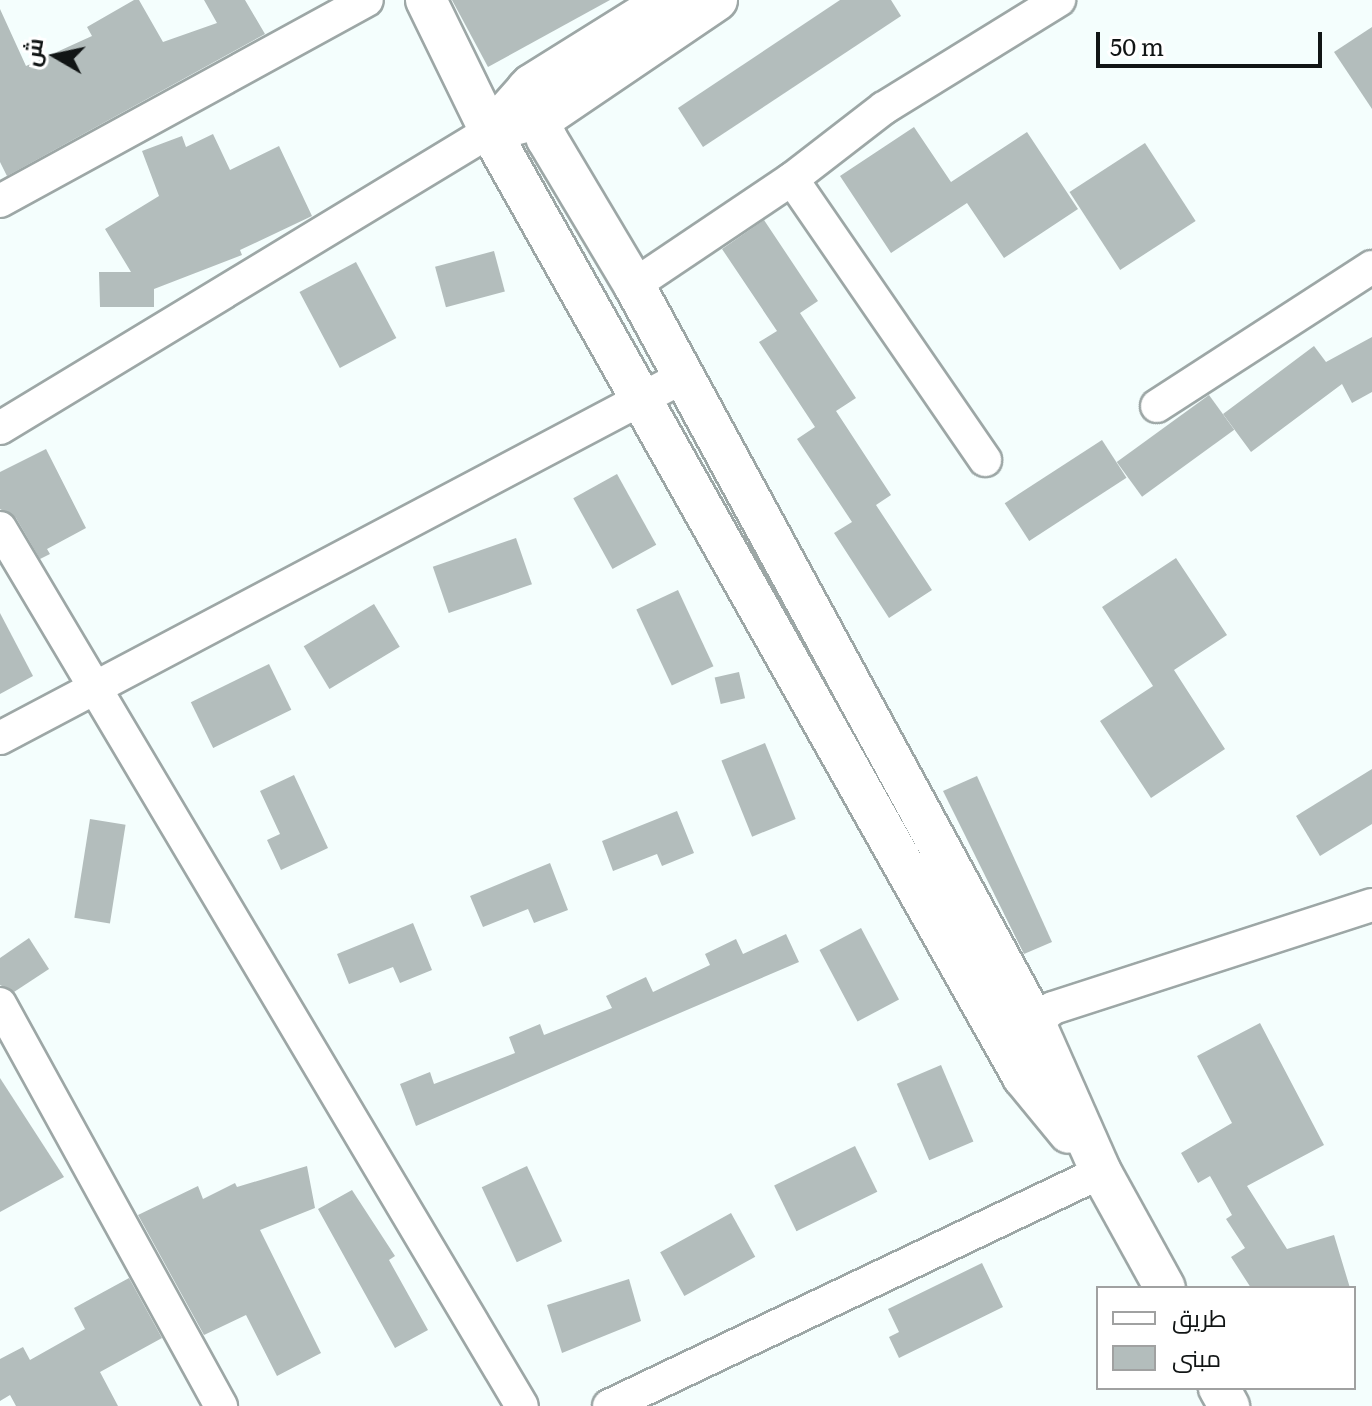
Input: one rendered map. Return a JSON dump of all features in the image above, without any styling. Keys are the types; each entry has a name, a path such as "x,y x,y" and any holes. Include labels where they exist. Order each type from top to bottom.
{"street":[{"path":"0,201 367,0"},
{"path":"426,0 490,131 1023,1077 1101,1172"},
{"path":"533,104 667,0"},
{"path":"0,428 533,104 717,0"},
{"path":"634,285 792,179 884,108 1059,0"},
{"path":"533,104 1035,1023 1101,1172 1164,1286"},
{"path":"792,179 985,460"},
{"path":"1157,406 1372,267"},
{"path":"0,738 96,690 683,377"},
{"path":"0,528 522,1406"},
{"path":"1035,1023 1053,1008 1372,905"},
{"path":"0,1004 221,1406"},
{"path":"609,1406 1101,1172"}],"building":[{"path":"139,0 163,42 217,23 204,0 245,0 265,34 7,176 0,162 0,9 26,66 92,36 87,27"},
{"path":"452,0 610,0 488,67"},
{"path":"840,0 891,0 901,16 703,147 678,108"},
{"path":"1372,27 1372,109 1334,52"},
{"path":"914,127 951,182 1027,132 1078,209 1004,258 967,203 891,253 840,176"},
{"path":"213,134 230,170 279,146 312,216 240,250 242,255 154,289 154,307 100,307 99,272 131,272 105,229 159,196 142,151 182,136 186,147"},
{"path":"1145,143 1196,221 1120,270 1070,192"},
{"path":"764,220 818,301 800,313 856,398 836,411 891,495 876,505 932,590 889,618 834,533 852,522 797,439 815,427 759,342 777,331 722,249"},
{"path":"494,251 505,292 446,307 435,267"},
{"path":"356,262 396,338 340,368 299,292"},
{"path":"1372,337 1372,392 1352,403 1342,384 1251,452 1223,414 1314,346 1326,362"},
{"path":"1209,395 1234,430 1142,497 1117,462"},
{"path":"1102,440 1127,478 1029,541 1005,503"},
{"path":"46,449 86,528 47,549 50,554 40,559 16,518 0,509 0,472"},
{"path":"617,474 656,545 613,569 573,498"},
{"path":"516,538 532,584 449,613 433,567"},
{"path":"1176,558 1227,635 1174,670 1225,749 1151,798 1100,721 1153,686 1102,607"},
{"path":"678,590 713,666 672,686 636,609"},
{"path":"374,604 400,647 329,689 304,646"},
{"path":"0,613 33,676 0,694"},
{"path":"269,664 291,710 213,748 191,702"},
{"path":"739,672 745,698 721,704 715,678"},
{"path":"765,743 796,819 752,837 721,761"},
{"path":"1372,769 1372,824 1320,856 1296,816"},
{"path":"294,775 328,848 281,870 267,840 280,834 260,791"},
{"path":"977,776 1052,942 1024,954 943,791"},
{"path":"677,811 694,853 662,866 657,854 613,871 602,841"},
{"path":"90,819 126,825 110,923 74,918"},
{"path":"550,863 568,910 534,923 528,909 483,927 470,896"},
{"path":"413,923 432,970 400,983 393,967 349,984 337,954"},
{"path":"861,928 899,1000 858,1022 820,950"},
{"path":"786,934 799,962 416,1126 400,1084 430,1072 434,1084 515,1053 509,1037 540,1024 544,1035 612,1008 606,996 646,977 653,992 710,965 705,954 736,939 743,954"},
{"path":"29,938 49,969 14,992 0,985 0,958"},
{"path":"1260,1023 1324,1145 1247,1186 1287,1249 1334,1235 1349,1286 1250,1286 1231,1257 1245,1248 1226,1219 1232,1215 1210,1176 1198,1183 1181,1153 1232,1123 1197,1056"},
{"path":"941,1065 973,1141 929,1160 897,1084"},
{"path":"0,1078 64,1177 0,1212"},
{"path":"855,1146 877,1192 796,1231 774,1185"},
{"path":"307,1166 315,1208 260,1230 321,1353 277,1376 246,1315 204,1335 138,1215 198,1186 203,1199 235,1183 237,1187"},
{"path":"527,1166 562,1241 517,1262 482,1187"},
{"path":"352,1190 395,1256 389,1260 428,1330 395,1348 318,1209"},
{"path":"731,1213 755,1257 684,1296 660,1252"},
{"path":"982,1263 1003,1307 899,1358 889,1337 899,1332 888,1309"},
{"path":"129,1278 162,1338 100,1372 118,1406 16,1406 10,1395 0,1401 0,1359 23,1347 30,1360 85,1329 74,1308"},
{"path":"629,1279 641,1321 562,1353 547,1305"}]}
